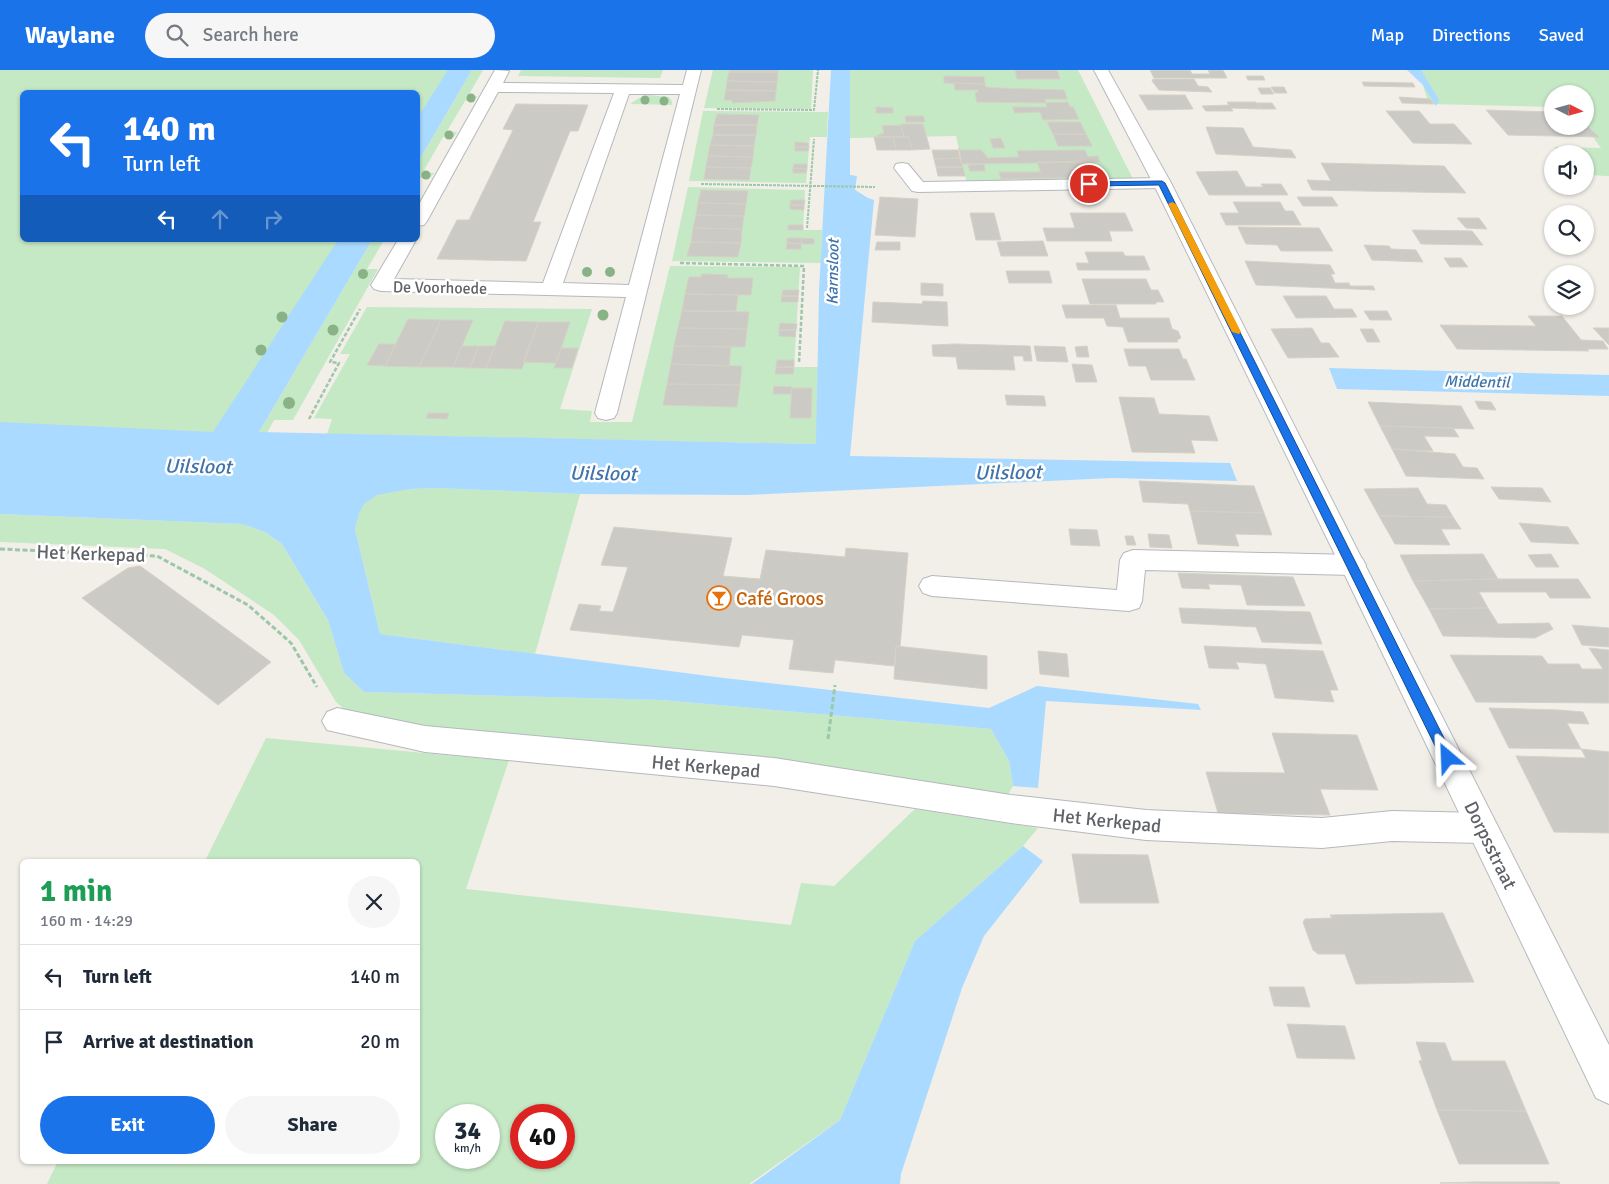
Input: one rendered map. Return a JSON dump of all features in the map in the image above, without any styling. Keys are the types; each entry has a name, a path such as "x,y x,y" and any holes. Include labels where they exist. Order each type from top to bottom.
{"street":[{"path":"420,217 502,70"},
{"path":"606,413 694,70"},
{"name":"Dorpsstraat","path":"1101,70 1162,183 1353,565 1609,1085"},
{"path":"492,88 689,90"},
{"path":"551,289 623,89"},
{"path":"902,168 918,187 1162,183"},
{"name":"De Voorhoede","path":"406,242 381,285 638,291"},
{"path":"932,586 1129,601 1133,560 1353,565"},
{"name":"Het Kerkepad","path":"337,721 425,740 774,772 1011,810 1146,825 1322,833 1392,826 1482,828"}],"path":[{"path":"684,109 814,110 818,70"},
{"path":"807,228 814,139"},
{"path":"665,183 863,187"},
{"path":"645,263 804,266 799,363"},
{"path":"308,418 339,363 330,362 364,303 381,285"},
{"name":"Het Kerkepad","path":"0,549 157,556 248,605 291,643 337,721"},
{"path":"831,720 835,685"}],"green space":[{"path":"0,70 461,70 420,139 420,90 20,90 20,242 356,242 234,442 0,441"},
{"path":"472,70 483,70 468,96 477,96 475,100 465,101 447,131 457,132 454,137 443,137 423,172 434,173 430,178 420,178 420,159"},
{"path":"521,70 663,70 660,78 518,76"},
{"path":"713,70 813,70 811,109 704,108"},
{"path":"850,70 1078,70 1134,181 967,184 956,136 850,138"},
{"path":"1418,70 1609,70 1609,176 1594,175 1594,148 1601,148 1592,135 1594,135 1594,85 1544,85 1544,107 1429,104"},
{"path":"649,95 669,97 672,105 630,104 639,98"},
{"path":"703,111 828,112 827,137 810,137 806,183 689,181"},
{"path":"688,187 805,190 803,230 822,230 821,263 672,261"},
{"path":"371,242 383,242 367,269 378,269 293,420 274,420 267,433 259,432"},
{"path":"670,266 800,267 794,367 818,367 817,444 327,434 332,419 314,418 350,354 340,354 367,307 592,309 560,409 592,411 590,422 632,422"},
{"path":"435,488 580,494 535,654 380,634 355,529 359,512 362,506 371,498 388,491"},
{"path":"0,514 242,524 265,532 282,544 328,620 344,673 364,692 661,700 991,729 1009,761 1013,786 1007,796 356,719 336,702 299,640 274,615 205,569 165,549 0,542"},
{"path":"266,738 487,759 510,757 466,889 791,925 801,883 834,886 915,809 1038,828 1023,846 915,941 840,1120 749,1184 47,1184 57,1164 420,1164 420,859 206,859"}],"water":[{"path":"448,70 472,70 420,159 420,114"},
{"path":"831,70 850,70 850,175 857,176 855,190 874,200 850,456 1230,463 1237,481 1112,478 746,495 580,494 435,488 409,489 377,495 364,504 359,513 355,529 380,634 724,678 989,708 1037,686 1198,704 1201,710 1046,701 1038,788 1013,786 1009,761 991,729 661,700 364,692 344,673 328,620 282,544 265,532 242,524 0,514 0,422 213,432 337,242 371,242 259,432 816,444 819,291"},
{"path":"1407,70 1421,70 1439,100 1436,106 1423,85"},
{"name":"Middentil","path":"1329,368 1609,375 1609,396 1337,389"},
{"path":"1023,846 1043,861 984,936 962,988 901,1174 900,1184 752,1184 840,1120 915,941"}],"building":[{"path":"730,70 778,70 778,72 729,72"},
{"path":"1015,70 1057,70 1060,79 1017,79"},
{"path":"1150,70 1190,70 1192,74 1210,74 1208,70 1223,70 1227,78 1154,78"},
{"path":"729,72 778,72 777,82 727,81"},
{"path":"944,76 984,77 985,84 944,83"},
{"path":"1246,76 1263,76 1265,80 1248,80"},
{"path":"1153,79 1194,79 1198,86 1208,87 1212,92 1159,90 1152,81"},
{"path":"727,81 777,82 776,91 726,90"},
{"path":"1362,82 1413,83 1415,87 1364,86"},
{"path":"954,83 985,84 986,87 998,88 1064,90 1067,99 1045,99 1046,103 977,102 975,93 978,90 955,90"},
{"path":"1271,87 1284,87 1287,93 1275,93"},
{"path":"1258,88 1270,88 1274,94 1261,94"},
{"path":"726,90 776,91 775,101 732,103 732,100 724,100"},
{"path":"1139,95 1185,95 1193,109 1148,110"},
{"path":"1399,97 1430,99 1434,104 1402,103"},
{"path":"1068,102 1079,119 1043,120 1040,112 1015,113 1012,107 1047,107 1046,103"},
{"path":"1227,102 1256,102 1261,109 1231,108 1233,111 1206,111 1202,106 1229,105"},
{"path":"1257,103 1272,103 1276,109 1261,109"},
{"path":"516,104 588,105 578,131 570,131 533,222 541,222 526,261 437,259 457,220 469,220 513,130 503,129"},
{"path":"876,107 893,108 893,113 876,113"},
{"path":"1486,110 1544,112 1544,135 1594,135 1594,132 1599,137 1508,135"},
{"path":"1386,111 1419,111 1430,124 1454,124 1472,144 1413,143"},
{"path":"717,114 759,115 757,125 714,125"},
{"path":"905,116 923,116 925,122 906,122"},
{"path":"1047,122 1080,122 1086,134 1053,134"},
{"path":"901,124 923,124 930,149 912,150 909,137 904,137"},
{"path":"714,125 757,125 756,135 713,135"},
{"path":"901,125 904,137 874,137 884,133 882,126"},
{"path":"1206,127 1243,128 1253,147 1291,150 1296,158 1216,154"},
{"path":"1053,134 1086,134 1092,146 1058,146"},
{"path":"713,135 756,135 754,146 710,145"},
{"path":"874,137 893,137 896,150 877,150"},
{"path":"893,137 909,137 912,150 896,150"},
{"path":"1001,138 1005,148 993,148 990,139"},
{"path":"795,142 808,143 809,147 795,147"},
{"path":"710,145 754,146 753,157 708,156"},
{"path":"795,147 809,147 808,151 795,151"},
{"path":"932,150 958,150 960,158 934,159"},
{"path":"959,150 981,150 988,158 1019,157 1017,151 1085,150 1088,157 1098,156 1100,162 962,164"},
{"path":"708,156 753,157 751,168 706,167"},
{"path":"960,158 963,167 936,167 934,159"},
{"path":"1090,161 1095,171 1104,171 1106,177 1001,179 999,172 1041,172 1037,162"},
{"path":"1321,163 1444,166 1466,193 1312,190 1307,180 1331,181"},
{"path":"794,164 807,164 807,169 793,168"},
{"path":"984,164 985,171 970,171 968,165"},
{"path":"706,167 751,168 749,180 704,179"},
{"path":"936,167 963,167 965,176 938,176"},
{"path":"793,168 807,169 806,173 793,173"},
{"path":"1237,171 1246,187 1263,187 1261,184 1281,184 1288,195 1209,195 1196,172"},
{"path":"701,190 748,191 746,204 698,203"},
{"path":"880,197 918,199 915,237 875,235"},
{"path":"1297,197 1332,197 1338,206 1303,206"},
{"path":"791,200 805,200 804,205 790,205"},
{"path":"1233,202 1280,202 1285,211 1293,211 1301,225 1226,225 1220,213 1239,213"},
{"path":"698,203 746,204 744,216 696,215"},
{"path":"790,205 804,205 804,210 790,209"},
{"path":"970,213 994,213 1001,240 976,240"},
{"path":"1070,213 1125,213 1133,231 1109,231 1112,241 1047,241 1043,228 1075,228"},
{"path":"696,215 744,216 742,229 693,228"},
{"path":"1457,218 1479,218 1487,229 1466,228"},
{"path":"788,225 803,225 803,230 788,230"},
{"path":"1238,227 1319,228 1333,251 1281,251 1277,245 1246,244"},
{"path":"693,228 742,229 741,243 691,242"},
{"path":"1412,230 1472,231 1483,245 1421,244"},
{"path":"787,238 802,238 801,244 787,243"},
{"path":"802,238 814,239 814,244 801,244"},
{"path":"1043,241 1048,256 1001,256 997,242"},
{"path":"691,242 741,243 738,257 687,256"},
{"path":"877,242 900,242 900,250 875,250"},
{"path":"787,243 801,244 801,249 786,249"},
{"path":"1364,245 1416,250 1423,262 1372,260"},
{"path":"1085,252 1123,252 1125,256 1144,256 1150,270 1078,270 1076,263 1089,263"},
{"path":"1444,258 1461,258 1468,267 1450,267"},
{"path":"1245,261 1330,265 1335,274 1331,274 1335,283 1349,283 1350,286 1373,286 1375,290 1256,285"},
{"path":"1006,271 1049,271 1052,283 1009,283"},
{"path":"702,274 728,275 727,278 753,278 751,295 685,294 689,277 701,277"},
{"path":"1082,279 1146,279 1151,290 1158,290 1164,302 1156,302 1156,304 1090,304"},
{"path":"921,283 943,284 943,296 921,295"},
{"path":"783,290 799,290 798,296 782,296"},
{"path":"685,294 738,295 736,311 682,311"},
{"path":"782,296 798,296 798,302 781,302"},
{"path":"1283,296 1326,296 1334,309 1352,309 1357,317 1296,318"},
{"path":"923,301 947,302 948,326 872,322 873,302 922,304"},
{"path":"1062,305 1116,305 1120,318 1169,318 1172,329 1178,331 1181,338 1177,340 1178,342 1128,342 1123,327 1107,326 1104,318 1066,318"},
{"path":"682,311 749,312 747,329 678,328"},
{"path":"1364,311 1387,311 1392,320 1370,320"},
{"path":"1528,316 1562,316 1581,340 1603,341 1608,349 1587,349 1589,351 1457,349 1440,325 1536,326"},
{"path":"408,319 441,320 419,367 385,366"},
{"path":"441,320 473,320 453,367 419,367"},
{"path":"505,321 538,322 522,369 486,368"},
{"path":"538,322 570,322 556,363 523,362"},
{"path":"780,323 797,324 796,330 779,330"},
{"path":"678,328 747,329 745,347 674,346"},
{"path":"1312,328 1321,343 1329,343 1339,357 1288,358 1271,329"},
{"path":"1593,328 1609,328 1609,345"},
{"path":"1360,329 1373,329 1380,342 1367,342"},
{"path":"779,330 796,330 795,337 779,336"},
{"path":"379,344 396,344 385,366 367,365"},
{"path":"932,345 1030,346 1032,361 1024,361 1023,356 1013,356 1015,370 958,369 956,357 933,356"},
{"path":"462,346 479,346 470,368 453,367"},
{"path":"479,346 495,346 486,368 470,368"},
{"path":"674,346 731,347 729,366 671,364"},
{"path":"1034,346 1065,347 1068,362 1037,361"},
{"path":"1087,346 1089,357 1077,357 1075,347"},
{"path":"561,348 578,348 572,368 554,368"},
{"path":"1124,349 1179,349 1183,359 1186,359 1195,380 1151,380 1146,366 1129,366"},
{"path":"777,360 794,360 794,367 776,367"},
{"path":"671,364 742,366 740,385 667,384"},
{"path":"1072,364 1092,365 1097,382 1076,382"},
{"path":"776,367 794,367 793,374 775,374"},
{"path":"667,384 740,385 737,407 663,405"},
{"path":"774,386 792,387 791,394 773,394"},
{"path":"792,388 812,388 811,418 790,418"},
{"path":"1005,395 1044,396 1046,406 1007,405"},
{"path":"1119,397 1154,398 1159,414 1209,416 1218,441 1191,440 1195,453 1132,452"},
{"path":"1475,401 1491,402 1496,410 1479,409"},
{"path":"1368,402 1461,406 1474,429 1380,426"},
{"path":"428,413 449,413 447,419 426,418"},
{"path":"1380,426 1453,428 1459,437 1424,436 1433,451 1392,449"},
{"path":"1392,449 1455,454 1463,467 1477,468 1484,479 1406,476"},
{"path":"1139,481 1254,486 1264,513 1190,511 1188,504 1143,502"},
{"path":"1491,487 1542,488 1551,502 1499,499"},
{"path":"1418,488 1427,504 1446,505 1453,517 1379,516 1364,489"},
{"path":"1190,511 1264,513 1272,535 1235,534 1239,546 1198,544"},
{"path":"1379,516 1453,517 1461,529 1441,529 1450,545 1395,544"},
{"path":"1519,523 1568,527 1579,544 1531,542"},
{"path":"614,527 732,538 723,576 760,579 766,550 845,557 846,548 908,553 900,647 896,646 894,666 835,660 833,673 789,669 794,640 742,635 739,647 570,630 579,604 601,606 599,611 613,612 628,567 601,565"},
{"path":"1069,529 1097,530 1100,546 1071,545"},
{"path":"1148,534 1169,535 1172,548 1150,547"},
{"path":"1125,536 1133,536 1136,545 1127,545"},
{"path":"1483,554 1498,579 1413,581 1400,555"},
{"path":"1551,554 1559,567 1536,567 1528,555"},
{"path":"140,566 271,662 218,705 82,598 128,568"},
{"path":"1178,573 1293,577 1305,606 1247,605 1241,585 1208,584 1210,589 1182,588"},
{"path":"1578,579 1591,598 1550,598 1546,592 1479,592 1488,608 1429,609 1413,581"},
{"path":"1179,608 1310,612 1322,644 1262,642 1256,627 1182,623"},
{"path":"1488,608 1498,624 1549,623 1553,629 1535,638 1443,636 1429,609"},
{"path":"1572,625 1609,628 1609,647 1582,645"},
{"path":"896,646 987,656 987,689 894,679"},
{"path":"1204,646 1323,651 1338,690 1330,690 1334,702 1275,698 1266,664 1236,662 1239,669 1209,668"},
{"path":"1589,648 1609,650 1609,703 1476,702 1450,655 1542,656 1548,664 1579,664 1582,669 1603,669"},
{"path":"1038,651 1067,654 1069,677 1040,674"},
{"path":"1489,708 1583,712 1589,724 1567,723 1581,749 1509,748"},
{"path":"1272,733 1357,735 1378,790 1320,789 1330,815 1218,813 1206,772 1285,773"},
{"path":"1581,749 1609,752 1609,833 1554,832 1516,756 1586,758"},
{"path":"1072,854 1148,855 1159,903 1080,903"},
{"path":"1443,913 1474,982 1356,984 1345,954 1318,954 1313,950 1303,922 1305,919 1332,918 1330,915"},
{"path":"1269,987 1304,987 1310,1007 1274,1006"},
{"path":"1287,1024 1345,1026 1355,1059 1297,1058"},
{"path":"1416,1042 1445,1043 1452,1061 1505,1061 1526,1111 1437,1110 1419,1061 1422,1060"},
{"path":"1437,1110 1526,1111 1549,1164 1459,1164"},
{"path":"1559,1182 1560,1184 1440,1183"}],"slow traffic":[{"path":"1172,204 1236,332"}],"place":[{"name":"Café Groos","path":"719,598"}],"route":[{"path":"1089,184 1162,183 1448,758"}],"water label":[{"name":"Karnsloot","path":"832,272"},
{"name":"Uilsloot","path":"198,466"},
{"name":"Uilsloot","path":"1008,472"},
{"name":"Uilsloot","path":"603,473"}]}
